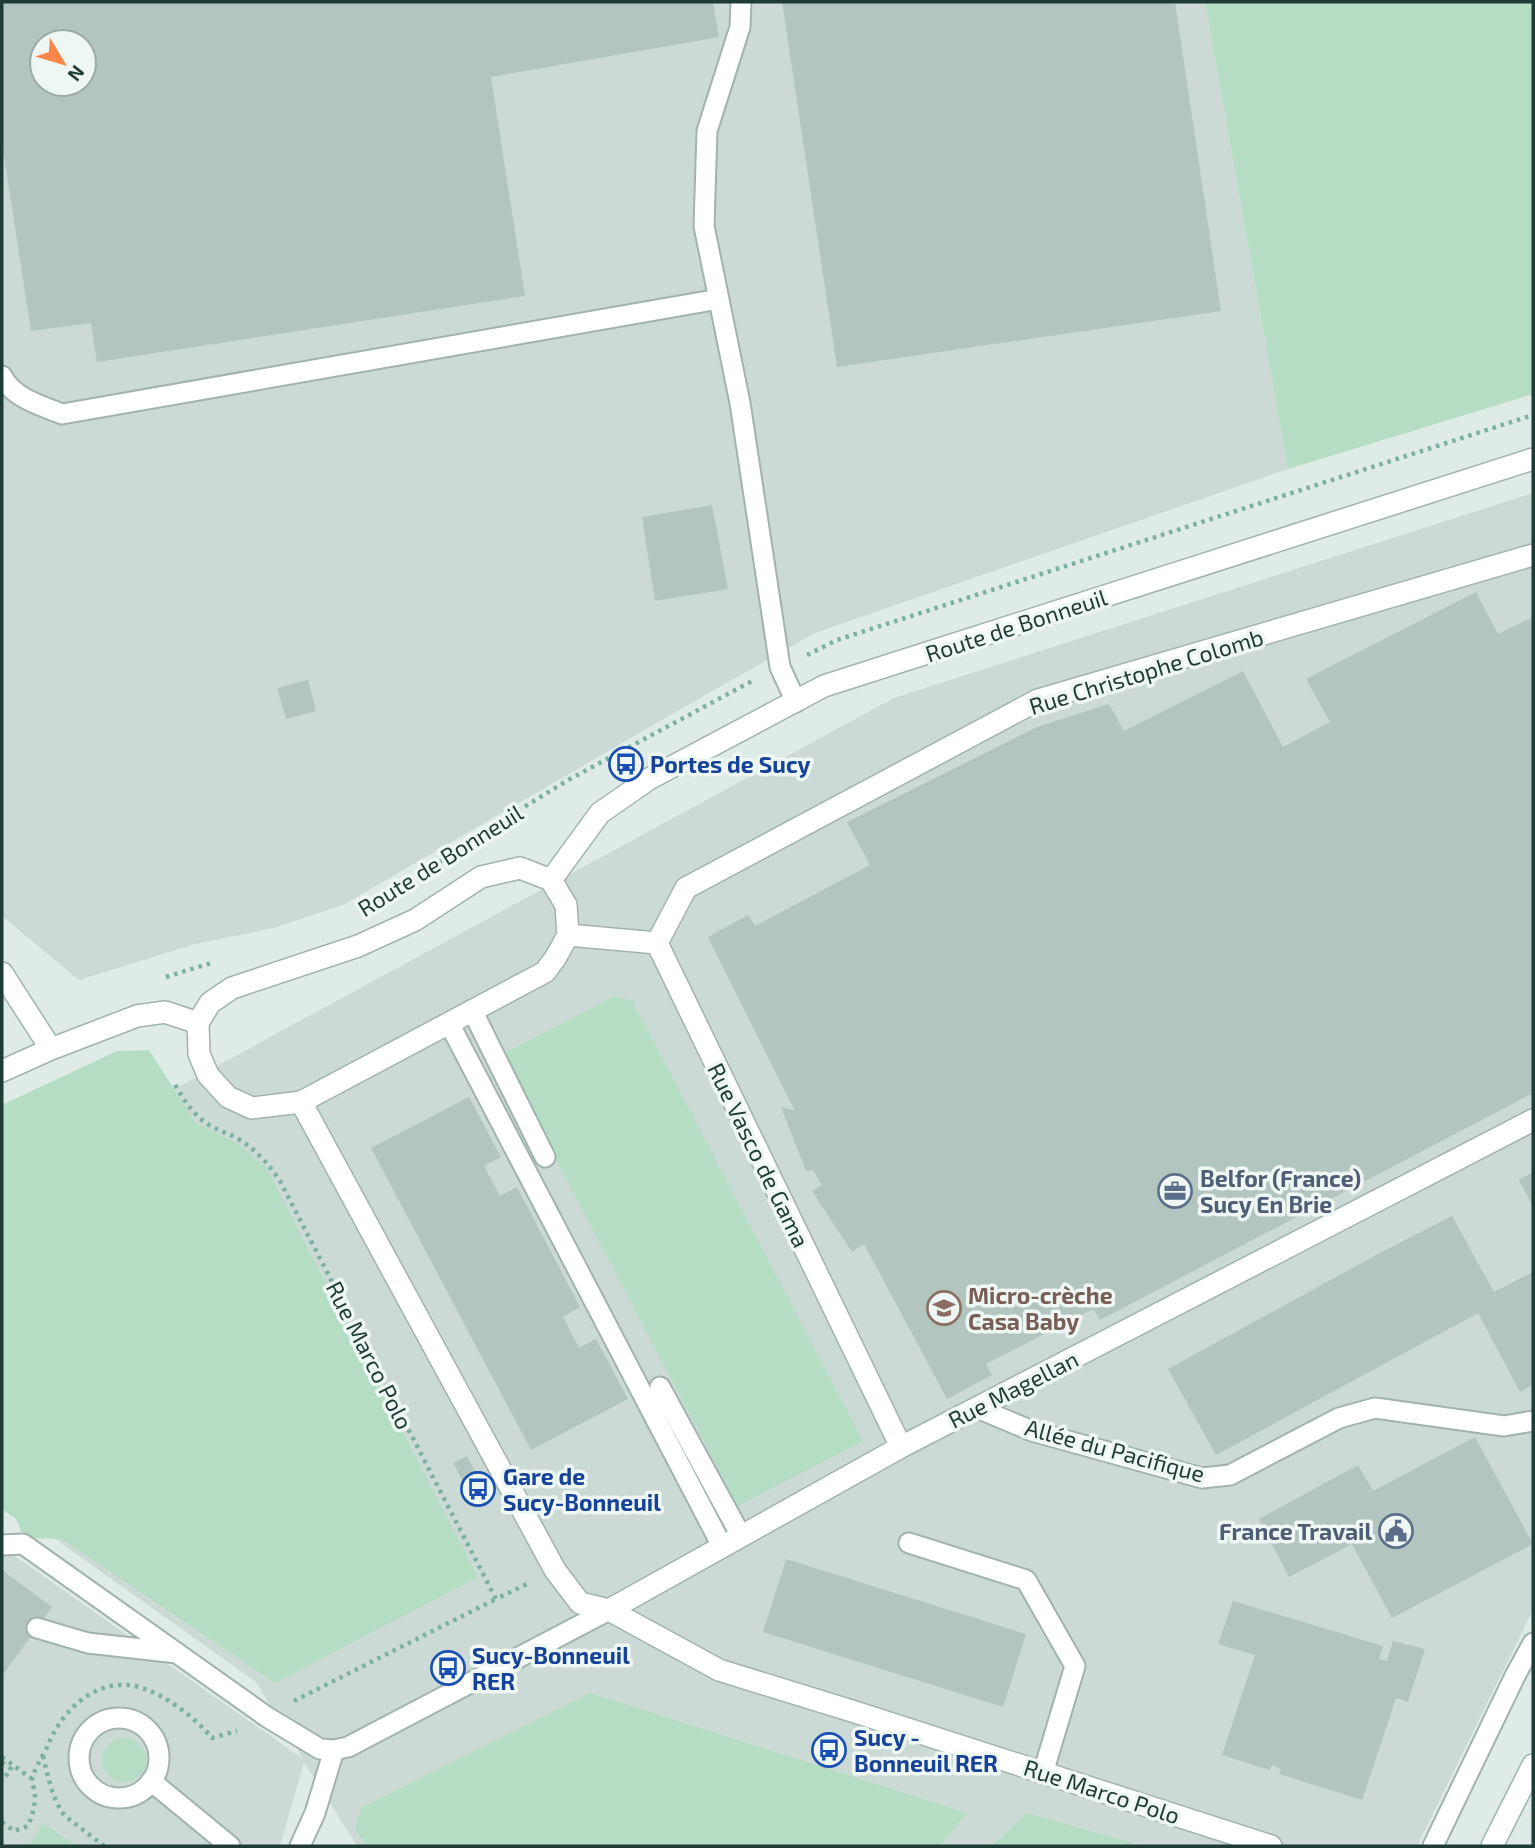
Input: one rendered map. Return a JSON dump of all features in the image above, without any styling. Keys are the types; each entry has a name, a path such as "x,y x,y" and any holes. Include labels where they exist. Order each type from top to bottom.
{"street":[{"name":"Route de Bonneuil","path":"551,880 600,813 649,779 824,686 1533,459"},
{"name":"Rue Christophe Colomb","path":"657,943 686,888 1038,700 1533,555"},
{"path":"520,868 551,880 566,905 569,935 545,972 301,1102 252,1108 228,1097 208,1075 198,1054 198,1023 210,1003 232,988 358,946 415,920 481,877 520,868"},
{"path":"569,935 657,943"},
{"name":"Rue Vasco de Gama","path":"657,943 901,1447"},
{"path":"2,973 51,1049"},
{"path":"2,1070 137,1016 165,1012 198,1023"},
{"name":"Rue Marco Polo","path":"301,1102 555,1570 580,1603 609,1610 719,1670 1271,1846"},
{"name":"Rue Magellan","path":"609,1610 901,1447 1533,1120"},
{"path":"1492,1846 1533,1765"}],"lane":[{"path":"741,2 740,27 707,131 704,226 740,403 780,667 796,702"},
{"path":"2,376 23,398 61,414 719,299"},
{"path":"472,1010 545,1157"},
{"path":"449,1023 722,1546"},
{"path":"660,1387 741,1536"},
{"name":"Allée du Pacifique","path":"976,1408 1032,1431 1202,1478 1230,1475 1339,1418 1375,1408 1504,1426 1533,1421"},
{"path":"2,1528 267,1717 308,1743 320,1749 334,1751 348,1747 609,1610"},
{"path":"909,1543 1026,1580 1075,1666 1044,1773"},
{"path":"2,1545 23,1544"},
{"path":"37,1628 88,1643 178,1653"},
{"path":"1433,1846 1533,1643"},
{"path":"112,1718 126,1718 149,1731 159,1755 158,1769 151,1782 131,1796 118,1798 106,1796 94,1789 80,1768 82,1743 89,1731 112,1718"},
{"path":"300,1846 315,1813 334,1751"},
{"path":"151,1782 230,1846"}],"path":[{"name":"Route de Bonneuil","path":"837,640 1533,415"},
{"name":"Route de Bonneuil","path":"379,902 512,814 700,708"},
{"path":"166,977 217,962"},
{"name":"Rue Marco Polo","path":"175,1085 201,1119 255,1151 279,1181 496,1600"},
{"path":"288,1704 555,1570"},
{"path":"2,1822 14,1831 28,1826 33,1815 35,1795 32,1779 53,1734 82,1699 117,1685 136,1687 163,1697 187,1713 212,1738 240,1730"},
{"path":"43,1756 60,1810 104,1846"},
{"path":"2,1760 32,1779"},
{"path":"2,1760 10,1769 2,1781"}],"shaded area":[{"path":"2,2 1205,2 1288,469 815,633 343,905 274,928 195,944 79,980 2,916"},
{"path":"1533,493 1533,1610 1417,1846 357,1846 304,1762 280,1846 2,1846 2,1547 303,1759 256,1682 2,1501 158,1098 894,698"}],"green space":[{"path":"1205,2 1533,2 1533,394 1288,469"},
{"path":"613,997 632,1000 863,1441 738,1506 501,1055"},
{"path":"149,1050 195,1122 241,1146 266,1167 478,1577 275,1683 62,1539 33,1538 21,1531 16,1519 2,1509 2,1105 117,1051"},
{"path":"590,1693 967,1813 939,1846 368,1846 355,1830 361,1808"},
{"path":"124,1738 139,1745 146,1760 139,1775 124,1782 109,1775 102,1760 109,1745"},
{"path":"1026,1813 1143,1846 992,1846"},
{"path":"43,1823 76,1846 30,1846"}],"building":[{"path":"2,2 713,2 719,37 491,77 525,296 97,362 91,323 31,331 2,143"},
{"path":"782,2 1175,2 1221,311 837,367"},
{"path":"712,505 728,589 655,601 642,517"},
{"path":"1476,592 1498,634 1533,617 1533,1093 1100,1320 1093,1309 986,1364 992,1375 947,1399 864,1244 852,1252 812,1191 822,1185 813,1170 806,1171 781,1107 795,1111 708,937 748,915 755,926 870,865 847,822 1037,727 1109,704 1124,731 1243,671 1283,747 1330,722 1306,679"},
{"path":"308,680 316,711 286,719 277,688"},
{"path":"469,1097 501,1157 484,1166 500,1196 517,1187 580,1307 563,1317 579,1348 596,1339 628,1399 531,1450 371,1148"},
{"path":"1533,1172 1533,1207 1519,1180"},
{"path":"1452,1216 1494,1292 1533,1272 1533,1385 1520,1392 1478,1313 1216,1455 1168,1369"},
{"name":"France Travail","path":"1475,1437 1533,1544 1392,1618 1352,1544 1289,1577 1259,1519 1358,1465 1373,1491"},
{"path":"467,1456 488,1496 475,1503 453,1463"},
{"path":"786,1559 1026,1634 1003,1707 763,1632"},
{"path":"2,1570 52,1607 2,1676"},
{"path":"1233,1601 1383,1646 1379,1659 1387,1661 1393,1641 1425,1649 1408,1702 1396,1698 1362,1800 1279,1774 1281,1769 1272,1765 1270,1770 1222,1755 1255,1655 1218,1644"}],"place":[{"name":"Portes de Sucy","path":"626,764"},
{"name":"Belfor (France) Sucy En Brie","path":"1175,1191"},
{"name":"Micro-crèche Casa Baby","path":"944,1308"},
{"name":"Gare de Sucy-Bonneuil","path":"478,1489"},
{"name":"France Travail","path":"1396,1531"},
{"name":"Sucy-Bonneuil RER","path":"448,1668"},
{"name":"Sucy - Bonneuil RER","path":"829,1750"}]}
